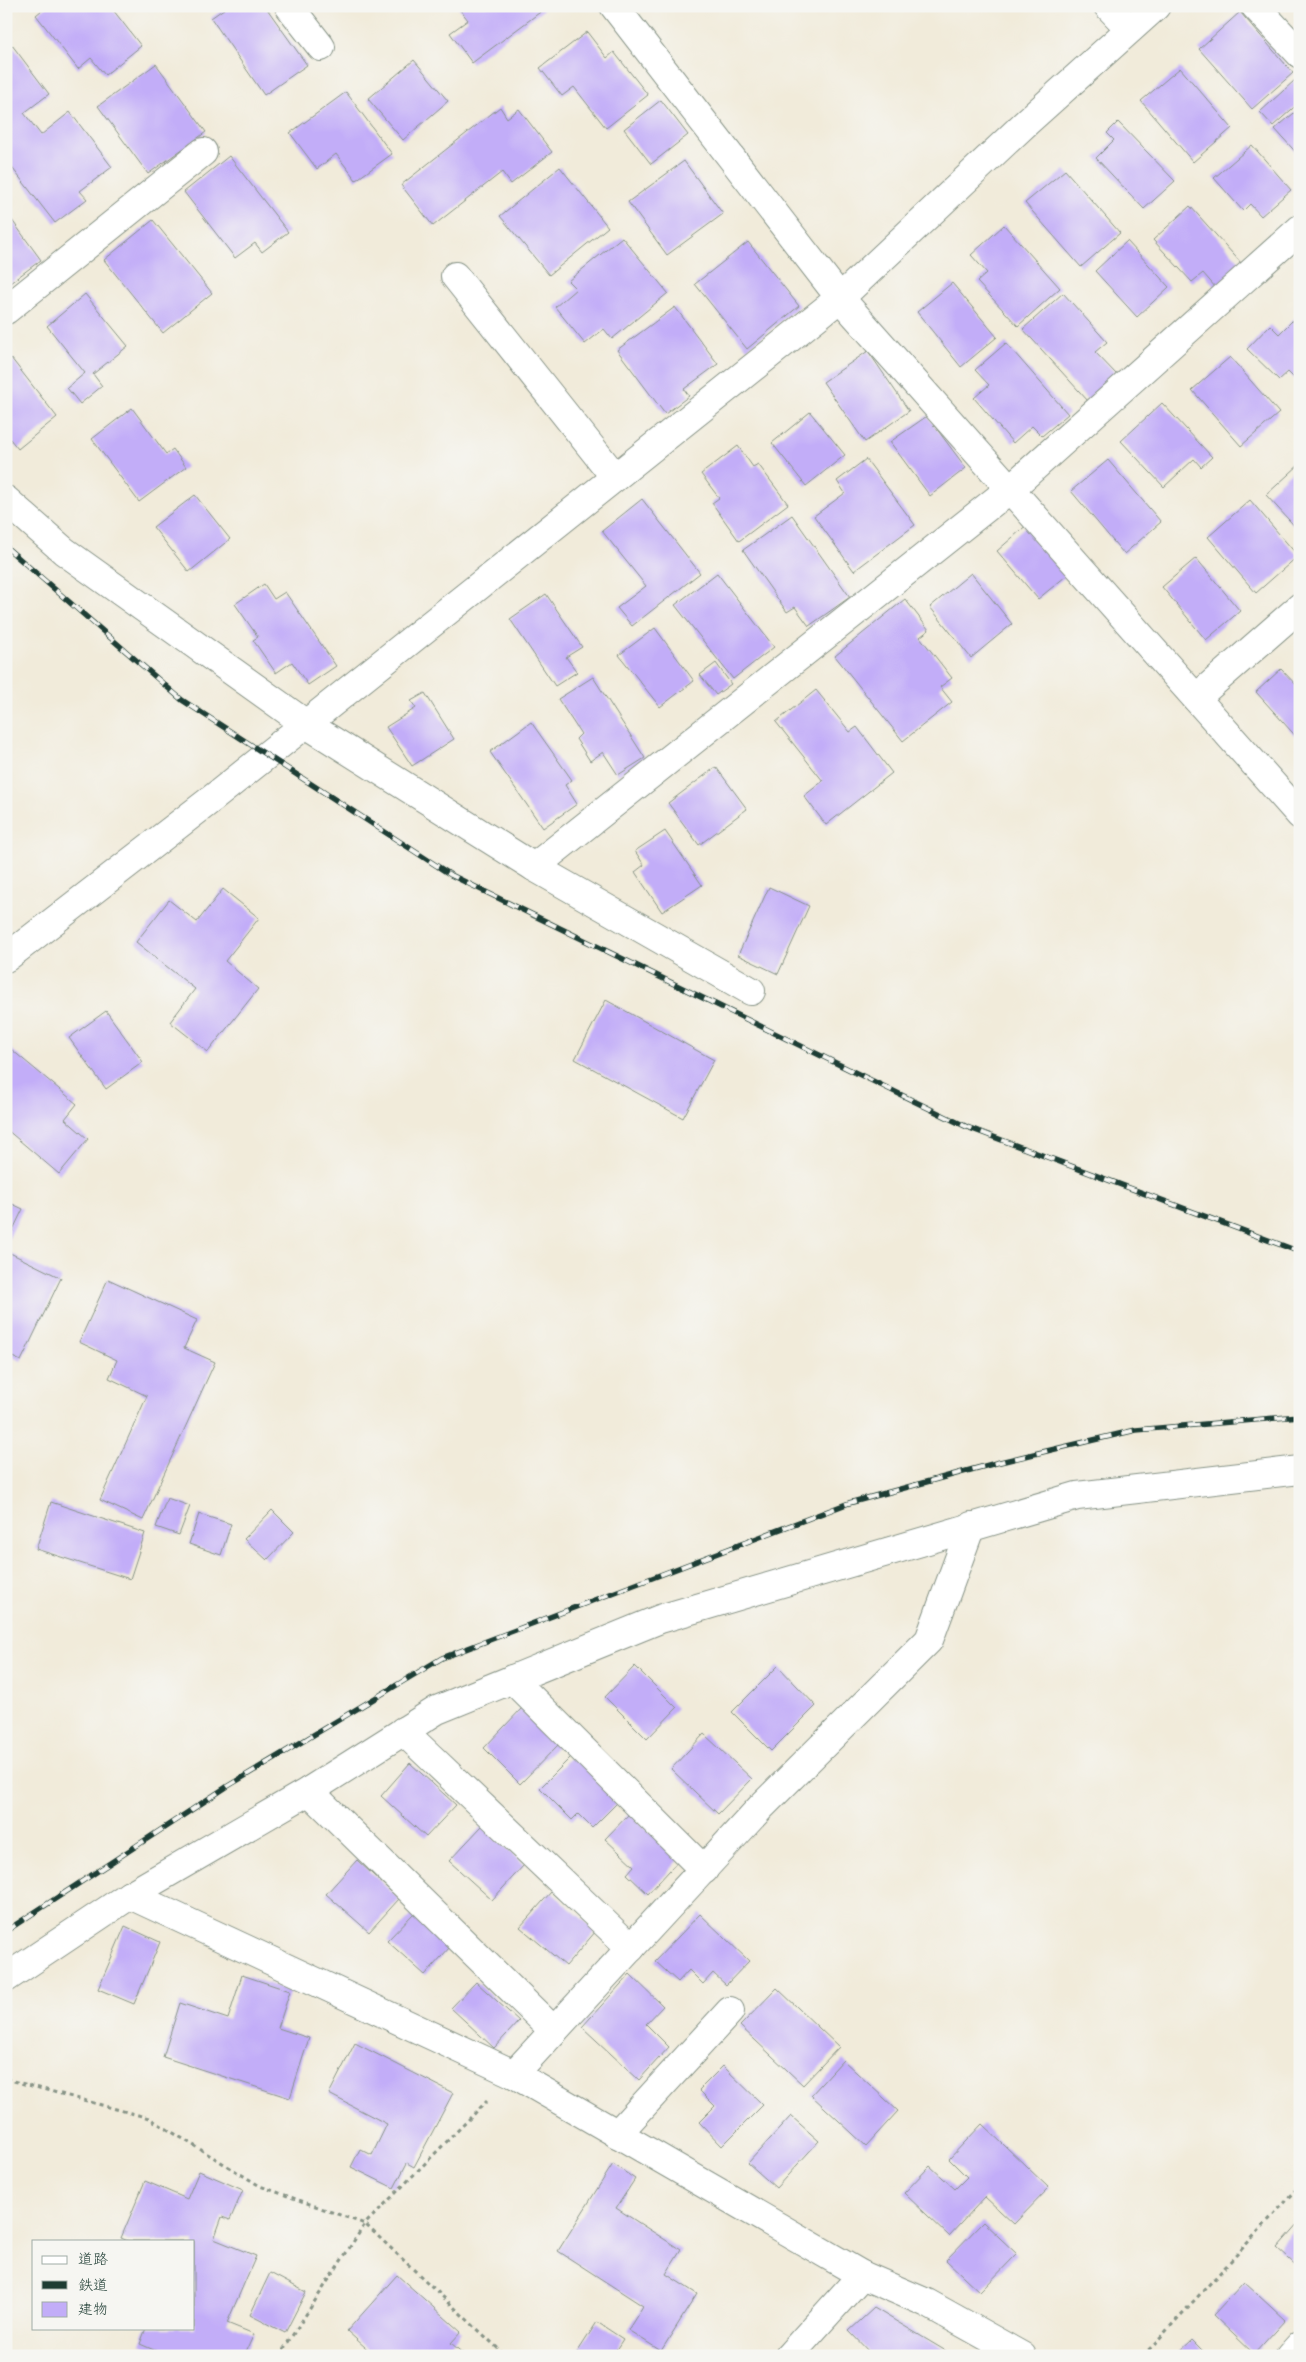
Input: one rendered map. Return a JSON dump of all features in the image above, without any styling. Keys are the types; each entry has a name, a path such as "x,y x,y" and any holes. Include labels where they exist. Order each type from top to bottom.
{"street":[{"path":"289,6 321,47"},
{"path":"614,6 840,298 1300,815"},
{"path":"1108,6 1130,29"},
{"path":"6,958 306,724 840,298 1028,121 1156,6"},
{"path":"1255,6 1300,54"},
{"path":"6,310 204,152"},
{"path":"534,867 1010,489 1300,229"},
{"path":"455,276 616,477"},
{"path":"6,500 64,551 306,724 534,867 751,991"},
{"path":"1196,698 1300,607"},
{"path":"6,1978 130,1895 309,1791 437,1710 660,1619 1077,1496 1300,1470"},
{"path":"514,2074 761,1808 929,1640 971,1526"},
{"path":"512,1679 704,1870"},
{"path":"403,1732 631,1948"},
{"path":"309,1791 554,2031"},
{"path":"130,1895 514,2074 862,2275 928,2303 1022,2356"},
{"path":"618,2134 730,2011"},
{"path":"789,2356 862,2275"},
{"path":"1290,2356 1300,2345"}],"path":[{"path":"279,2356 365,2224 514,2074"},
{"path":"6,2080 149,2118 260,2186 365,2224 506,2356"},
{"path":"1143,2356 1300,2186"}],"building":[{"path":"47,6 110,6 141,46 105,75 91,58 78,69 36,15"},
{"path":"228,6 265,6 307,65 264,95 211,18"},
{"path":"457,6 540,6 543,10 472,63 450,33 468,20"},
{"path":"1240,12 1293,73 1252,109 1199,49"},
{"path":"587,32 607,58 614,52 648,95 606,128 574,87 562,96 540,68"},
{"path":"12,45 49,94 24,113 41,135 70,112 112,167 80,191 87,199 55,223 6,160 6,123 10,119 6,114 6,49"},
{"path":"414,60 448,101 403,140 368,99"},
{"path":"156,64 206,132 148,174 98,106"},
{"path":"1180,68 1232,128 1193,162 1141,101"},
{"path":"1295,80 1300,86 1300,102 1273,126 1260,112"},
{"path":"346,92 392,154 356,180 336,154 317,169 290,133"},
{"path":"661,100 688,135 651,164 624,129"},
{"path":"500,107 507,118 519,109 552,152 511,184 502,172 433,226 401,185"},
{"path":"1300,108 1300,157 1275,129"},
{"path":"1118,122 1175,181 1144,209 1096,158 1114,140 1107,133"},
{"path":"1252,145 1291,190 1261,216 1250,204 1243,211 1214,178"},
{"path":"229,156 288,232 262,252 255,243 235,258 184,192"},
{"path":"684,161 723,214 667,255 628,202"},
{"path":"560,167 608,227 549,275 500,216"},
{"path":"1065,170 1120,233 1081,267 1025,203"},
{"path":"1190,206 1242,264 1216,288 1203,273 1192,282 1153,240"},
{"path":"6,212 41,260 6,286"},
{"path":"153,220 212,293 163,333 104,260"},
{"path":"1004,225 1060,288 1018,326 977,282 987,273 971,255"},
{"path":"622,237 668,293 612,339 604,329 585,344 555,307 576,289 568,281"},
{"path":"1127,241 1169,287 1137,317 1095,271"},
{"path":"748,242 799,306 747,349 695,284"},
{"path":"952,283 997,337 961,367 917,312"},
{"path":"1063,293 1107,342 1095,352 1117,375 1088,401 1023,329"},
{"path":"85,294 128,346 93,374 102,386 80,404 67,388 85,373 47,326"},
{"path":"675,307 718,364 684,389 689,396 665,414 617,350"},
{"path":"1298,315 1300,378 1297,381 1288,372 1279,380 1247,349 1270,325 1279,334"},
{"path":"1006,343 1068,414 1042,436 1032,426 1013,443 974,398 989,385 975,370"},
{"path":"868,351 909,411 865,442 823,382"},
{"path":"1230,357 1279,413 1241,446 1192,390"},
{"path":"11,358 57,417 18,449 6,434 6,362"},
{"path":"1162,403 1212,457 1201,467 1194,459 1164,487 1121,441"},
{"path":"132,408 166,454 173,449 186,467 139,502 92,439"},
{"path":"810,412 845,455 806,486 772,443"},
{"path":"927,416 966,468 930,496 890,442"},
{"path":"738,446 753,467 758,464 788,504 739,541 712,503 719,498 701,474"},
{"path":"866,459 915,525 854,571 814,516 845,493 837,481"},
{"path":"1108,460 1161,522 1124,554 1071,491"},
{"path":"1300,464 1300,532 1266,495"},
{"path":"195,495 230,539 189,572 153,527"},
{"path":"642,499 700,573 632,626 617,608 646,586 602,531"},
{"path":"1250,500 1298,556 1256,593 1208,537"},
{"path":"792,515 850,597 809,626 795,607 787,612 743,550"},
{"path":"1029,523 1071,572 1038,599 997,551"},
{"path":"1196,558 1240,611 1206,640 1162,587"},
{"path":"717,573 774,647 733,679 675,605"},
{"path":"971,573 1012,624 971,658 930,607"},
{"path":"264,584 274,599 285,592 336,666 308,685 292,662 276,673 253,640 258,637 235,604"},
{"path":"546,594 582,647 566,657 577,672 555,686 510,619"},
{"path":"905,599 929,630 920,637 952,678 940,687 952,702 903,741 835,656"},
{"path":"655,628 694,681 660,707 619,655"},
{"path":"716,663 731,684 716,695 700,675"},
{"path":"1281,669 1300,689 1300,741 1256,692"},
{"path":"593,677 645,758 618,775 603,752 590,761 576,739 581,734 558,699"},
{"path":"816,690 850,732 857,727 892,773 826,825 804,796 823,781 776,722"},
{"path":"425,693 454,739 412,766 386,727 416,708 411,701"},
{"path":"531,722 572,780 565,785 577,804 543,828 490,752"},
{"path":"716,767 747,809 699,845 668,803"},
{"path":"665,831 702,885 662,912 635,872 644,865 635,851"},
{"path":"769,887 809,906 778,974 738,955"},
{"path":"223,889 259,918 225,961 258,989 208,1052 170,1022 195,989 136,942 169,900 197,922"},
{"path":"606,1000 714,1060 683,1118 575,1059"},
{"path":"106,1011 143,1062 106,1089 69,1038"},
{"path":"6,1045 77,1104 65,1119 88,1139 59,1174 6,1129"},
{"path":"6,1201 23,1209 6,1244"},
{"path":"6,1251 61,1278 21,1361 6,1354"},
{"path":"108,1279 197,1320 184,1348 215,1362 143,1520 100,1500 147,1396 109,1378 117,1360 79,1342"},
{"path":"167,1498 190,1506 179,1535 156,1527"},
{"path":"51,1502 145,1533 130,1579 36,1549"},
{"path":"272,1510 294,1532 267,1560 244,1539"},
{"path":"199,1514 231,1524 221,1555 189,1544"},
{"path":"635,1666 677,1708 647,1739 605,1697"},
{"path":"778,1666 816,1706 771,1751 732,1712"},
{"path":"522,1708 559,1744 520,1784 484,1748"},
{"path":"704,1734 752,1779 718,1814 671,1769"},
{"path":"575,1753 620,1800 592,1828 578,1814 572,1820 540,1788"},
{"path":"410,1763 456,1805 426,1837 381,1796"},
{"path":"630,1813 680,1859 648,1894 627,1874 634,1866 605,1839"},
{"path":"482,1826 524,1865 492,1900 449,1861"},
{"path":"357,1860 399,1899 369,1932 326,1894"},
{"path":"551,1892 596,1931 566,1966 520,1927"},
{"path":"414,1913 450,1947 425,1975 387,1941"},
{"path":"700,1914 749,1961 726,1985 713,1973 703,1984 689,1970 678,1982 655,1961"},
{"path":"125,1926 160,1942 134,2004 98,1989"},
{"path":"630,1974 663,2006 646,2024 669,2047 639,2080 582,2027"},
{"path":"242,1975 290,1991 278,2028 309,2038 290,2098 163,2057 180,2003 228,2019"},
{"path":"476,1982 519,2021 494,2048 451,2008"},
{"path":"777,1988 839,2047 803,2085 740,2026"},
{"path":"355,2043 453,2093 414,2167 407,2163 394,2188 351,2167 360,2149 372,2155 387,2124 329,2094"},
{"path":"843,2060 898,2111 866,2146 811,2095"},
{"path":"723,2066 763,2105 722,2146 699,2122 715,2106 699,2090"},
{"path":"791,2116 819,2141 776,2188 748,2163"},
{"path":"982,2124 1049,2188 1014,2224 985,2197 949,2236 904,2193 930,2166 955,2189 967,2177 949,2159"},
{"path":"613,2164 635,2179 616,2208 681,2250 666,2274 697,2294 661,2351 628,2330 643,2306 558,2251"},
{"path":"199,2171 243,2190 230,2220 222,2217 214,2239 256,2256 227,2323 254,2334 244,2356 168,2356 140,2344 145,2330 195,2330 195,2240 126,2240 121,2238 145,2181 187,2199"},
{"path":"983,2222 1017,2254 980,2292 946,2260"},
{"path":"1300,2222 1300,2269 1277,2248"},
{"path":"270,2273 306,2292 285,2333 250,2315"},
{"path":"397,2275 461,2332 451,2343 466,2356 375,2356 347,2331"},
{"path":"1244,2282 1285,2320 1254,2354 1213,2315"},
{"path":"874,2308 951,2354 950,2356 873,2356 849,2331"},
{"path":"597,2322 623,2339 612,2356 575,2356"},
{"path":"1192,2340 1208,2356 1175,2356"}],"railway":[{"path":"6,547 182,700 451,875 967,1127 1300,1252"},
{"path":"6,1931 228,1786 442,1658 849,1503 996,1463 1136,1430 1300,1416"}]}
